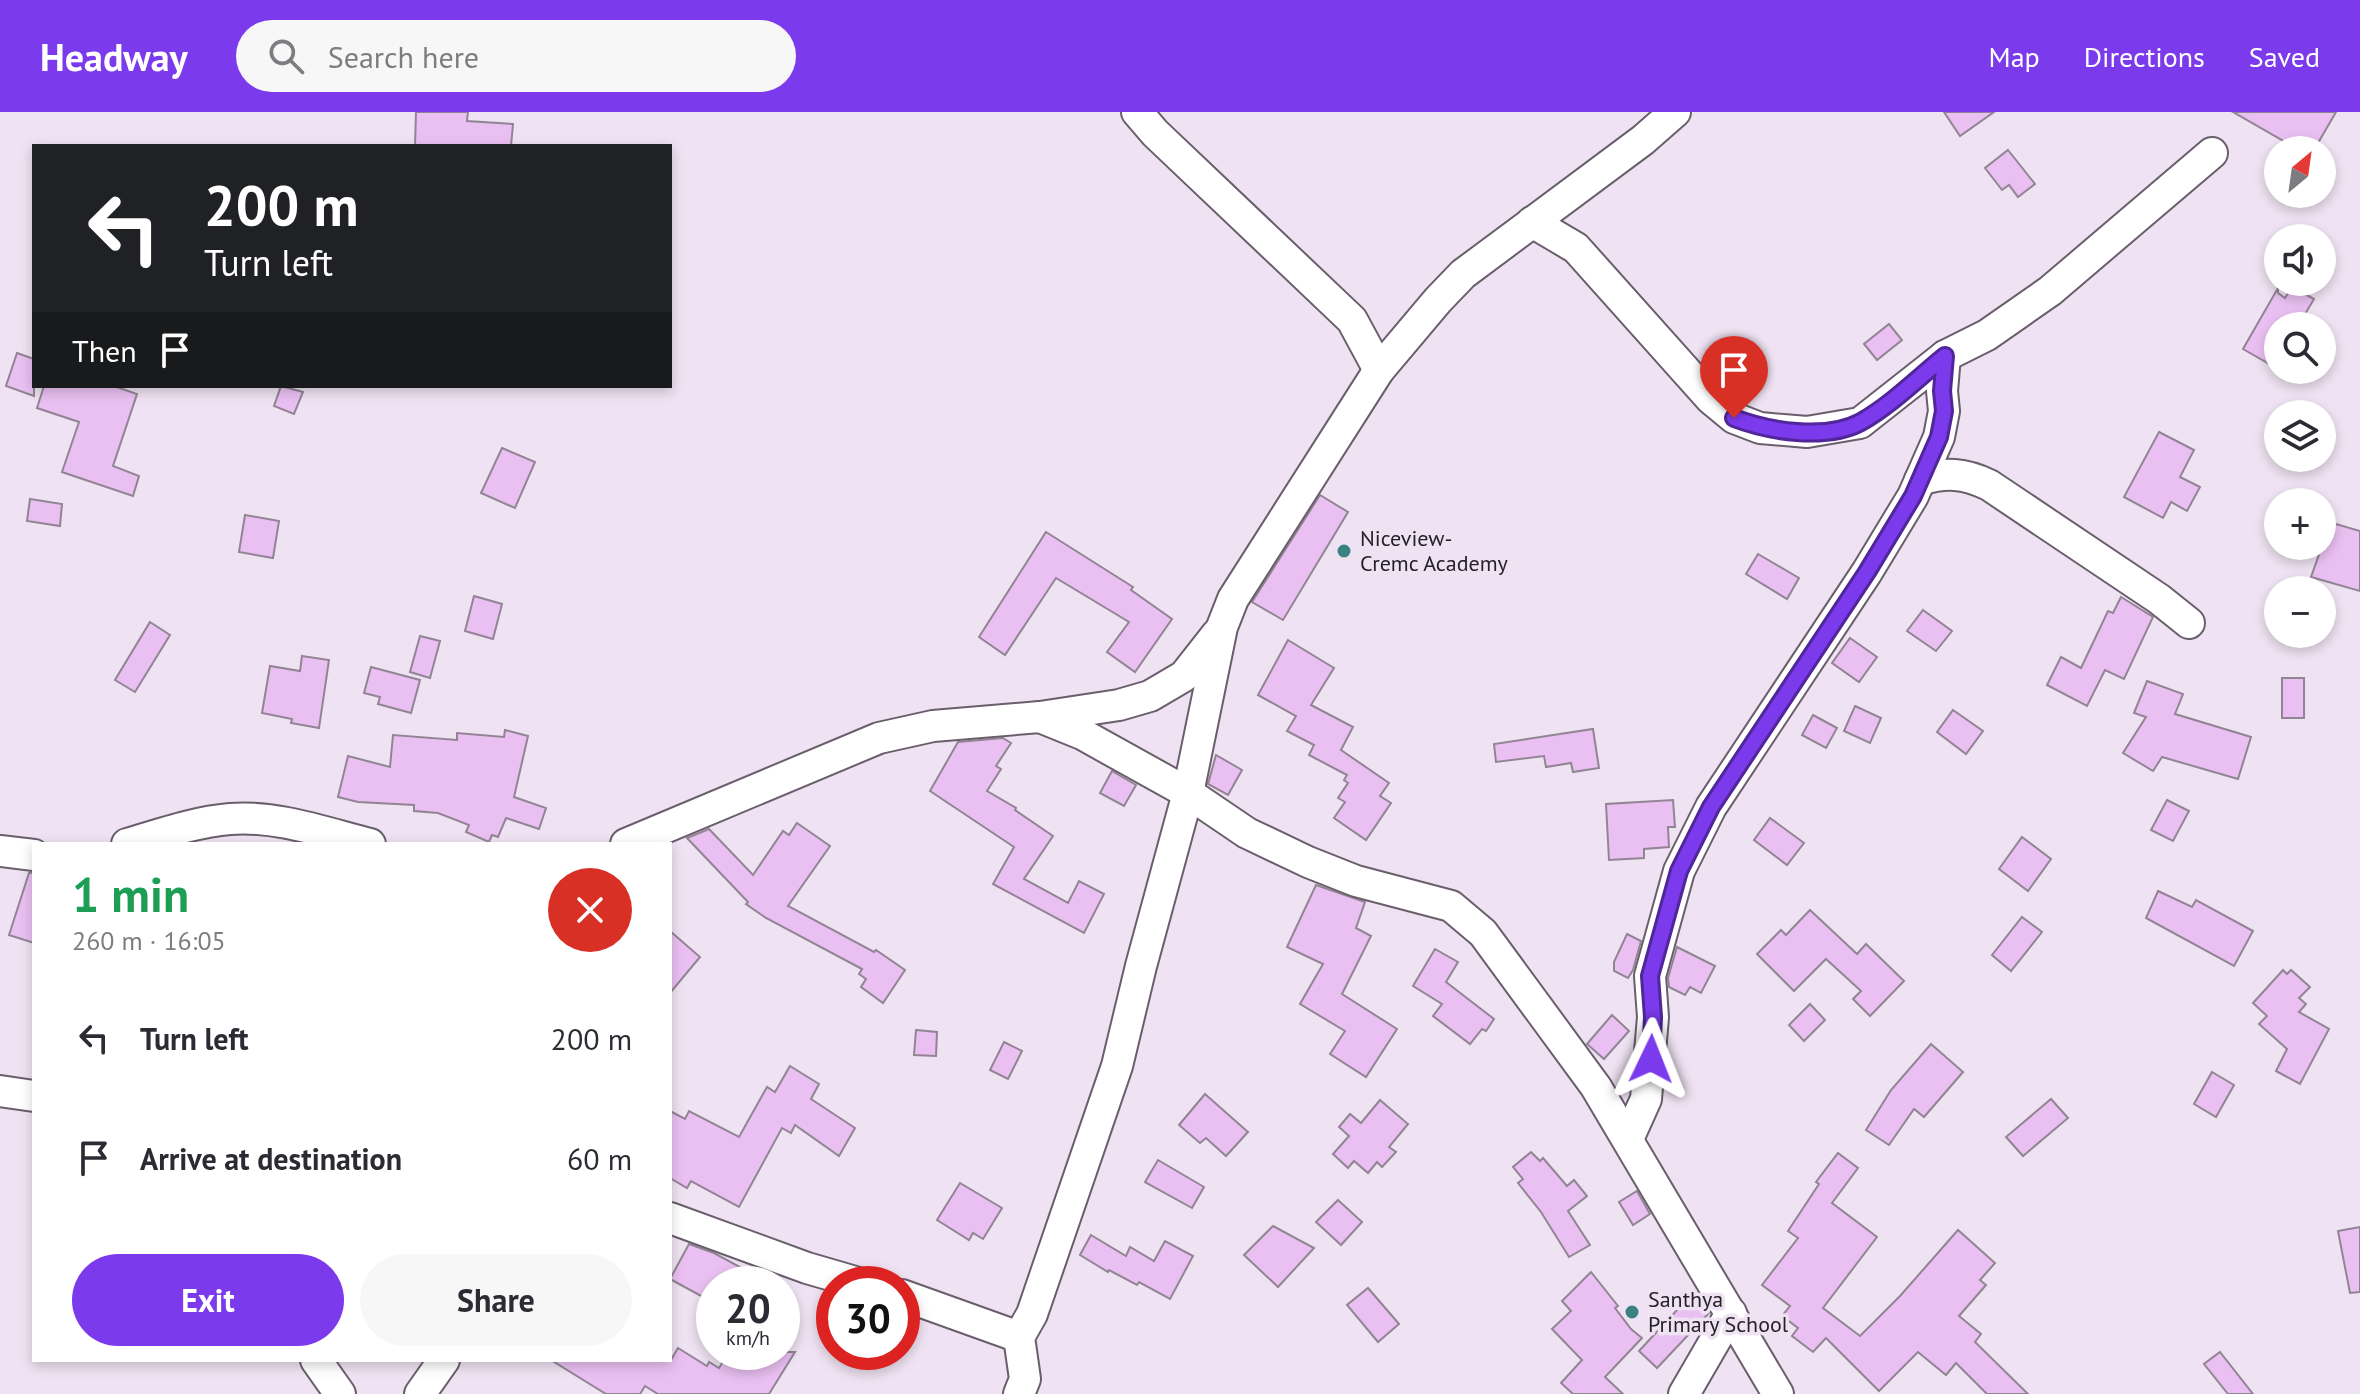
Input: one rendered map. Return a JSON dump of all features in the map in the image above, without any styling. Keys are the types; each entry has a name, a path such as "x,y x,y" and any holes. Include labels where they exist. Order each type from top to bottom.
{"street":[{"path":"1137,112 1155,133 1352,320 1379,370"},
{"path":"1019,1394 1025,1379 1019,1337 1032,1314 1117,1066 1188,793 1222,627 1233,599 1379,370 1438,300 1463,274 1643,140 1675,112"},
{"path":"1532,222 1576,248 1711,399 1734,418 1760,428 1807,432 1860,423 1945,356 1987,335 2050,291 2212,153"},
{"path":"1628,1139 1646,1099 1653,1017 1650,976 1679,871 1711,807 1867,572 1920,480 1939,437 1944,411 1945,356"},
{"path":"1920,480 1942,474 1962,474 1989,485 2159,599 2189,623"},
{"path":"631,842 879,738 933,726 1040,717 1119,705 1150,696 1184,676 1222,627"},
{"path":"1040,717 1082,734 1188,793 1247,833 1356,881 1451,906 1483,933 1596,1087 1778,1394"},
{"path":"134,842 197,824 233,819 275,821 362,842"},
{"path":"0,851 32,855"},
{"path":"0,1091 32,1096"},
{"path":"672,1219 816,1271"},
{"path":"920,1301 1019,1337"},
{"path":"1684,1394 1731,1313"},
{"path":"317,1362 340,1394"},
{"path":"420,1394 443,1362"}],"building":[{"path":"416,112 468,112 467,121 513,124 511,144 415,144"},
{"path":"1944,112 1994,112 1960,136"},
{"path":"2233,112 2336,112 2322,136 2275,136"},
{"path":"2008,150 2035,184 2018,197 2009,185 2002,190 1985,168"},
{"path":"2273,296 2308,296 2314,299 2306,312 2264,312"},
{"path":"2264,312 2264,361 2243,349"},
{"path":"1889,324 1902,340 1877,360 1864,344"},
{"path":"17,353 32,358 34,396 6,386"},
{"path":"43,388 120,388 137,394 113,466 139,476 133,496 62,472 79,422 37,408"},
{"path":"280,388 303,392 294,414 274,406"},
{"path":"2159,432 2194,450 2180,477 2200,487 2187,511 2171,502 2163,518 2124,497"},
{"path":"502,448 535,462 515,508 481,493"},
{"path":"1320,495 1348,512 1283,620 1252,602"},
{"path":"30,499 62,504 60,526 27,521"},
{"path":"245,515 279,521 273,558 239,552"},
{"path":"2336,524 2360,531 2360,591 2336,584 2336,576 2311,576 2317,560 2336,560"},
{"path":"1046,532 1133,587 1131,590 1172,619 1135,672 1107,652 1129,622 1056,578 1005,655 979,637"},
{"path":"1758,554 1799,578 1787,599 1746,574"},
{"path":"474,596 502,604 493,639 465,631"},
{"path":"2121,597 2153,617 2124,679 2105,670 2087,706 2047,685 2061,657 2081,668 2108,611 2113,613"},
{"path":"1923,610 1952,631 1936,651 1907,631"},
{"path":"150,622 170,635 135,692 115,680"},
{"path":"420,636 440,641 430,678 410,672"},
{"path":"1850,638 1877,657 1859,682 1832,663"},
{"path":"1288,640 1334,668 1311,705 1353,727 1341,750 1389,783 1380,796 1391,803 1366,840 1334,818 1345,802 1338,798 1348,783 1344,780 1347,775 1309,755 1314,745 1287,731 1296,716 1258,695"},
{"path":"302,656 329,660 319,728 262,713 270,666 300,671"},
{"path":"371,667 420,680 411,713 378,704 380,697 364,693"},
{"path":"2282,678 2304,678 2304,718 2282,718"},
{"path":"2147,681 2183,694 2175,714 2251,737 2238,779 2162,757 2153,771 2123,753 2146,717 2134,713"},
{"path":"1855,706 1881,718 1870,743 1844,731"},
{"path":"1953,710 1983,731 1966,754 1937,732"},
{"path":"1813,715 1837,728 1826,748 1802,735"},
{"path":"1593,729 1599,768 1573,772 1571,763 1546,767 1544,756 1496,762 1494,744"},
{"path":"505,730 528,736 514,797 546,808 539,829 506,818 498,837 492,835 489,842 466,832 469,825 438,813 414,811 414,805 358,802 338,797 348,756 390,767 393,735 457,740 457,733 504,737"},
{"path":"1003,738 1011,743 996,766 1001,769 987,791 1053,836 1024,879 1068,903 1079,881 1104,894 1084,933 993,884 1014,847 930,791 958,742"},
{"path":"1216,755 1242,770 1228,795 1208,784"},
{"path":"1112,771 1136,785 1124,806 1100,793"},
{"path":"1673,800 1675,827 1668,827 1669,847 1644,849 1644,858 1609,860 1606,804"},
{"path":"2167,800 2189,811 2173,841 2151,830"},
{"path":"1770,818 1804,843 1787,865 1754,840"},
{"path":"797,823 830,846 788,906 874,952 876,950 905,970 883,1003 861,987 866,979 859,974 862,969 766,918 746,904 748,902 687,838 709,829 753,875 783,831 789,835"},
{"path":"2022,837 2051,859 2028,891 1999,869"},
{"path":"29,873 32,873 32,942 9,935"},
{"path":"1316,885 1365,902 1356,928 1371,936 1342,994 1397,1029 1366,1077 1330,1054 1345,1031 1300,1004 1323,964 1287,947"},
{"path":"2158,891 2192,907 2196,900 2253,931 2234,966 2146,918"},
{"path":"1810,910 1857,954 1866,944 1904,981 1870,1016 1853,999 1861,991 1826,959 1794,991 1757,954 1781,930 1786,935"},
{"path":"2022,917 2042,932 2011,971 1992,955"},
{"path":"672,933 700,957 672,991"},
{"path":"1627,934 1641,941 1628,978 1614,971 1614,962"},
{"path":"1677,947 1715,966 1701,993 1690,987 1685,995 1669,987 1668,978"},
{"path":"1435,949 1458,962 1446,982 1494,1019 1486,1031 1482,1029 1470,1044 1433,1016 1442,1004 1413,986"},
{"path":"2283,970 2287,974 2291,970 2310,987 2299,998 2306,1004 2299,1012 2329,1029 2300,1084 2276,1071 2287,1049 2259,1024 2267,1016 2253,1003"},
{"path":"1810,1004 1825,1020 1804,1041 1789,1025"},
{"path":"1612,1015 1629,1031 1604,1059 1587,1044"},
{"path":"916,1030 937,1032 936,1056 914,1055"},
{"path":"1004,1042 1022,1051 1008,1079 990,1070"},
{"path":"1931,1044 1963,1072 1924,1117 1914,1109 1889,1145 1866,1130 1891,1090"},
{"path":"790,1066 819,1084 811,1099 855,1128 839,1156 795,1125 791,1133 782,1128 739,1207 691,1181 687,1188 672,1179 672,1112 685,1119 689,1111 739,1137 767,1087 775,1092"},
{"path":"2212,1072 2234,1085 2216,1117 2194,1104"},
{"path":"1205,1094 1248,1132 1226,1156 1206,1138 1200,1143 1179,1125"},
{"path":"2051,1099 2068,1118 2023,1156 2006,1137"},
{"path":"1380,1100 1408,1124 1389,1147 1396,1152 1382,1167 1377,1162 1368,1173 1354,1161 1348,1168 1333,1154 1349,1136 1339,1127 1350,1114 1361,1123"},
{"path":"1531,1152 1540,1161 1543,1158 1567,1186 1574,1180 1587,1196 1568,1211 1590,1245 1569,1257 1541,1212 1518,1183 1523,1179 1513,1167"},
{"path":"1838,1153 1858,1168 1832,1203 1877,1237 1823,1308 1860,1336 1958,1230 1995,1263 1980,1280 1986,1285 1959,1316 1981,1334 1975,1342 2028,1394 1987,1394 1956,1363 1946,1375 1918,1352 1879,1391 1826,1338 1813,1352 1792,1336 1798,1328 1782,1316 1790,1306 1762,1285 1798,1238 1788,1231 1819,1184 1816,1182"},
{"path":"1158,1160 1204,1187 1192,1208 1145,1182"},
{"path":"960,1183 1002,1208 983,1239 973,1233 969,1240 937,1220"},
{"path":"1637,1191 1650,1214 1633,1225 1619,1202"},
{"path":"1338,1200 1362,1222 1341,1245 1316,1222"},
{"path":"1273,1226 1314,1248 1278,1287 1244,1255"},
{"path":"2360,1227 2360,1292 2350,1293 2338,1231"},
{"path":"1091,1235 1126,1256 1130,1247 1154,1261 1165,1241 1193,1256 1170,1299 1139,1282 1137,1285 1108,1272 1080,1255"},
{"path":"689,1244 738,1266 696,1266 696,1293 672,1280"},
{"path":"1591,1272 1618,1306 1615,1308 1631,1329 1642,1338 1605,1377 1623,1394 1573,1394 1561,1383 1582,1360 1552,1329 1571,1311 1562,1301"},
{"path":"1368,1288 1399,1324 1378,1342 1347,1305"},
{"path":"1691,1295 1709,1313 1657,1368 1639,1351"},
{"path":"678,1348 696,1359 696,1370 784,1370 769,1394 658,1394 645,1386 640,1394 606,1394 554,1362 672,1362"},
{"path":"2220,1352 2253,1394 2228,1394 2204,1364"}],"place":[{"name":"Niceview- Cremc Academy","path":"1344,551"},
{"name":"Santhya Primary School","path":"1632,1312"}],"route":[{"path":"1651,1059 1653,1017 1650,976 1679,871 1711,807 1867,572 1913,496 1939,437 1944,411 1945,356 1860,423 1807,432 1760,428 1734,418"}]}
